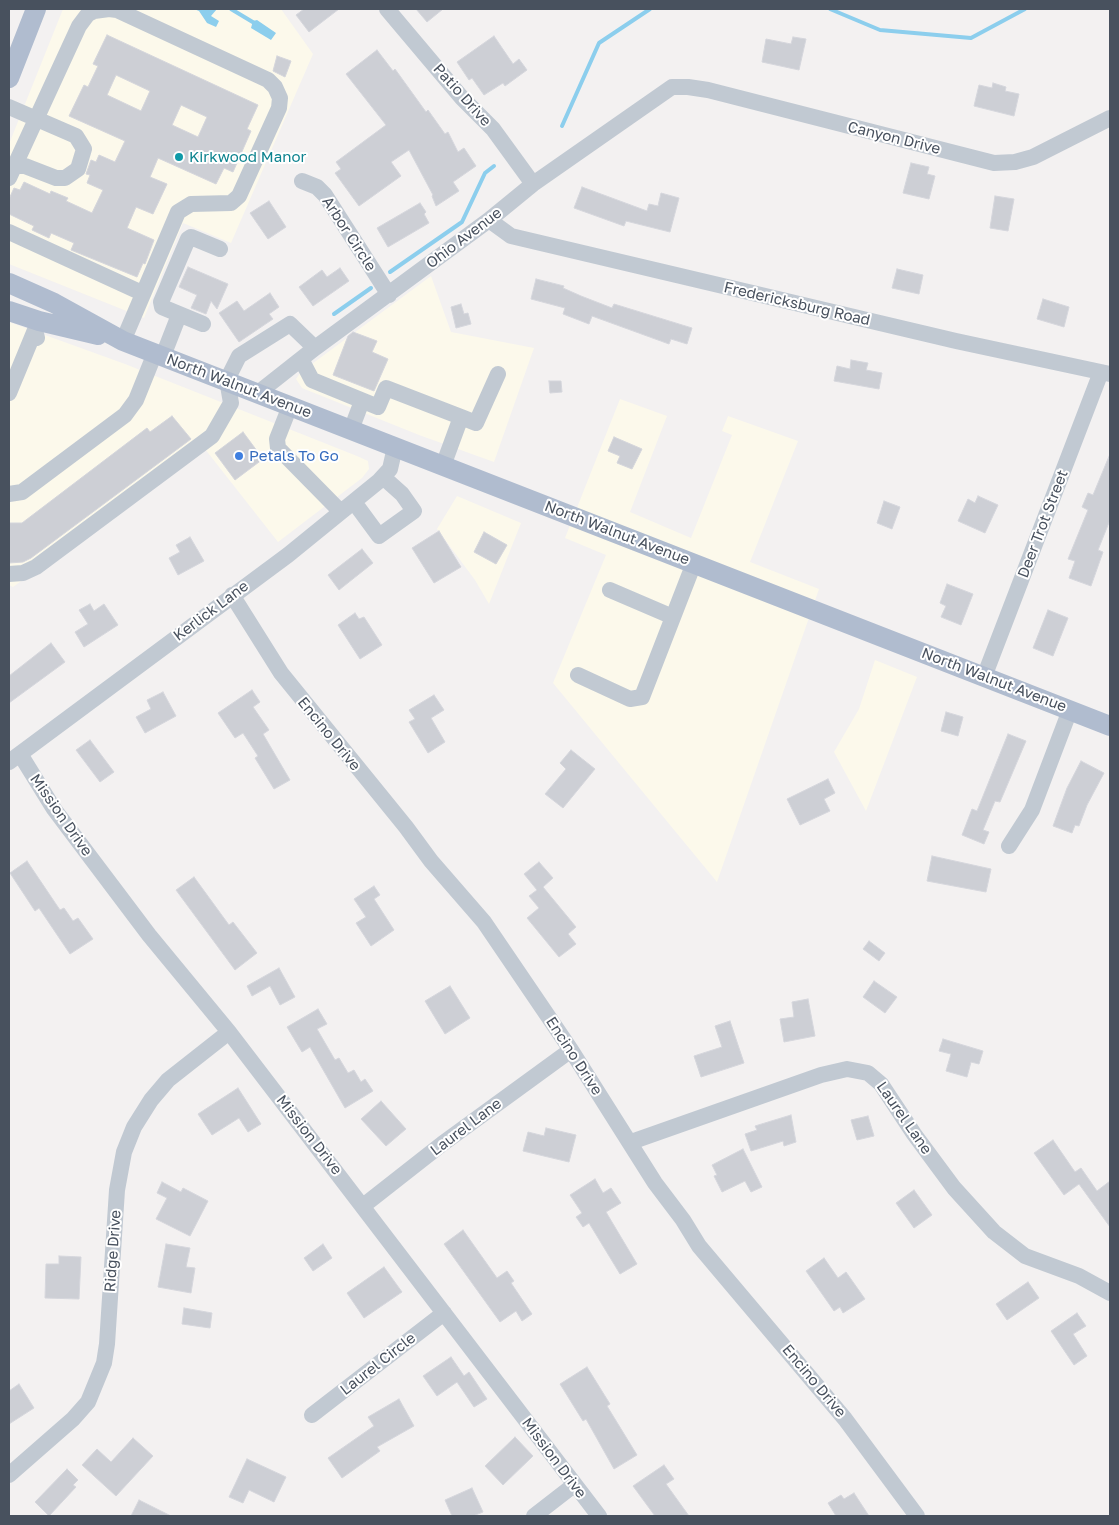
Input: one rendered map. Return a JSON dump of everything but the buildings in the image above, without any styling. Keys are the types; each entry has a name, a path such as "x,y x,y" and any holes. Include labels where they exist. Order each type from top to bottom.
{"main road":[{"path":"9,78 36,9"},
{"name":"North Walnut Avenue","path":"9,284 54,303 123,340 1110,726"},
{"name":"North Walnut Avenue","path":"9,311 39,321 123,340"}],"street":[{"name":"Patio Drive","path":"387,9 462,98 493,129 533,184"},
{"path":"11,170 79,26 88,14 102,10 117,10 268,80 275,87 280,98 280,108 239,196 231,203 196,203 181,209 175,217 123,340"},
{"name":"Ohio Avenue","path":"258,393 301,358 489,220 533,184 672,88"},
{"name":"Canyon Drive","path":"672,88 702,89 994,163 1015,162 1033,157 1110,118"},
{"path":"9,107 80,140 84,149 80,165 69,176 61,179 29,167 11,170"},
{"name":"Arbor Circle","path":"302,181 317,188 324,195 389,295"},
{"name":"Fredericksburg Road","path":"489,220 510,236 947,339 1106,373"},
{"path":"9,232 142,293"},
{"path":"203,324 162,307 161,302 188,239 191,237 220,249"},
{"path":"9,494 22,492 126,415 136,400 179,315"},
{"path":"9,574 23,573 36,567 209,439 231,403 227,380 238,356 290,324 315,348"},
{"path":"11,383 35,330 37,338"},
{"path":"301,358 312,380 378,407 386,388 476,423 498,374"},
{"name":"Deer Trot Street","path":"984,676 1106,373"},
{"path":"351,430 362,400"},
{"path":"290,406 277,439 278,448 347,506 379,536 414,511 402,494 383,477"},
{"path":"443,466 461,417"},
{"name":"Kerlick Lane","path":"14,758 232,594 288,555 390,470 395,447"},
{"path":"578,675 630,699 642,697 694,563"},
{"path":"610,590 673,618"},
{"name":"Encino Drive","path":"232,594 281,673 406,827 431,861 484,922 571,1050 631,1142 655,1183 699,1246 845,1418 917,1516"},
{"path":"1009,846 1032,810 1070,710"},
{"name":"Mission Drive","path":"14,758 149,935 229,1032 599,1516"},
{"name":"Ridge Drive","path":"9,1475 88,1402 104,1363 108,1344 117,1190 124,1152 134,1127 151,1100 168,1080 229,1032"},
{"name":"Laurel Lane","path":"363,1206 442,1144 571,1050"},
{"name":"Laurel Lane","path":"631,1142 821,1075 847,1069 868,1073 881,1084 914,1134 954,1188 994,1232 1025,1256 1079,1276 1110,1293"},
{"name":"Laurel Circle","path":"312,1415 444,1313"},
{"path":"534,1516 574,1485"}],"shaded area":[{"path":"63,9 281,9 313,54 231,243 183,223 144,318 9,264 9,144"},
{"path":"431,276 451,332 534,348 494,462 419,435 302,388 296,379 301,372"},
{"path":"9,322 125,364 357,456 368,461 369,469 362,478 278,542 205,449 13,587 9,585"},
{"path":"620,399 667,416 630,512 691,538 732,435 722,431 728,416 798,441 750,562 819,589 717,882 553,683 606,555 565,538"},
{"path":"457,496 521,523 489,604 475,580 437,529"},
{"path":"875,660 917,677 866,811 834,752 859,709"}],"water":[{"path":"194,9 217,9 211,16 219,21 216,27 207,23 199,11"},
{"path":"257,20 276,33 271,40 251,28 253,21"}],"waterway":[{"path":"231,9 256,24"},
{"path":"562,126 599,43 650,9"},
{"path":"830,9 880,30 971,38 1025,9"},
{"path":"390,272 462,222 485,173 494,166"},
{"path":"334,314 371,288"}],"place":[{"name":"Kirkwood Manor","path":"179,157"},
{"name":"Petals To Go","path":"239,456"}]}
